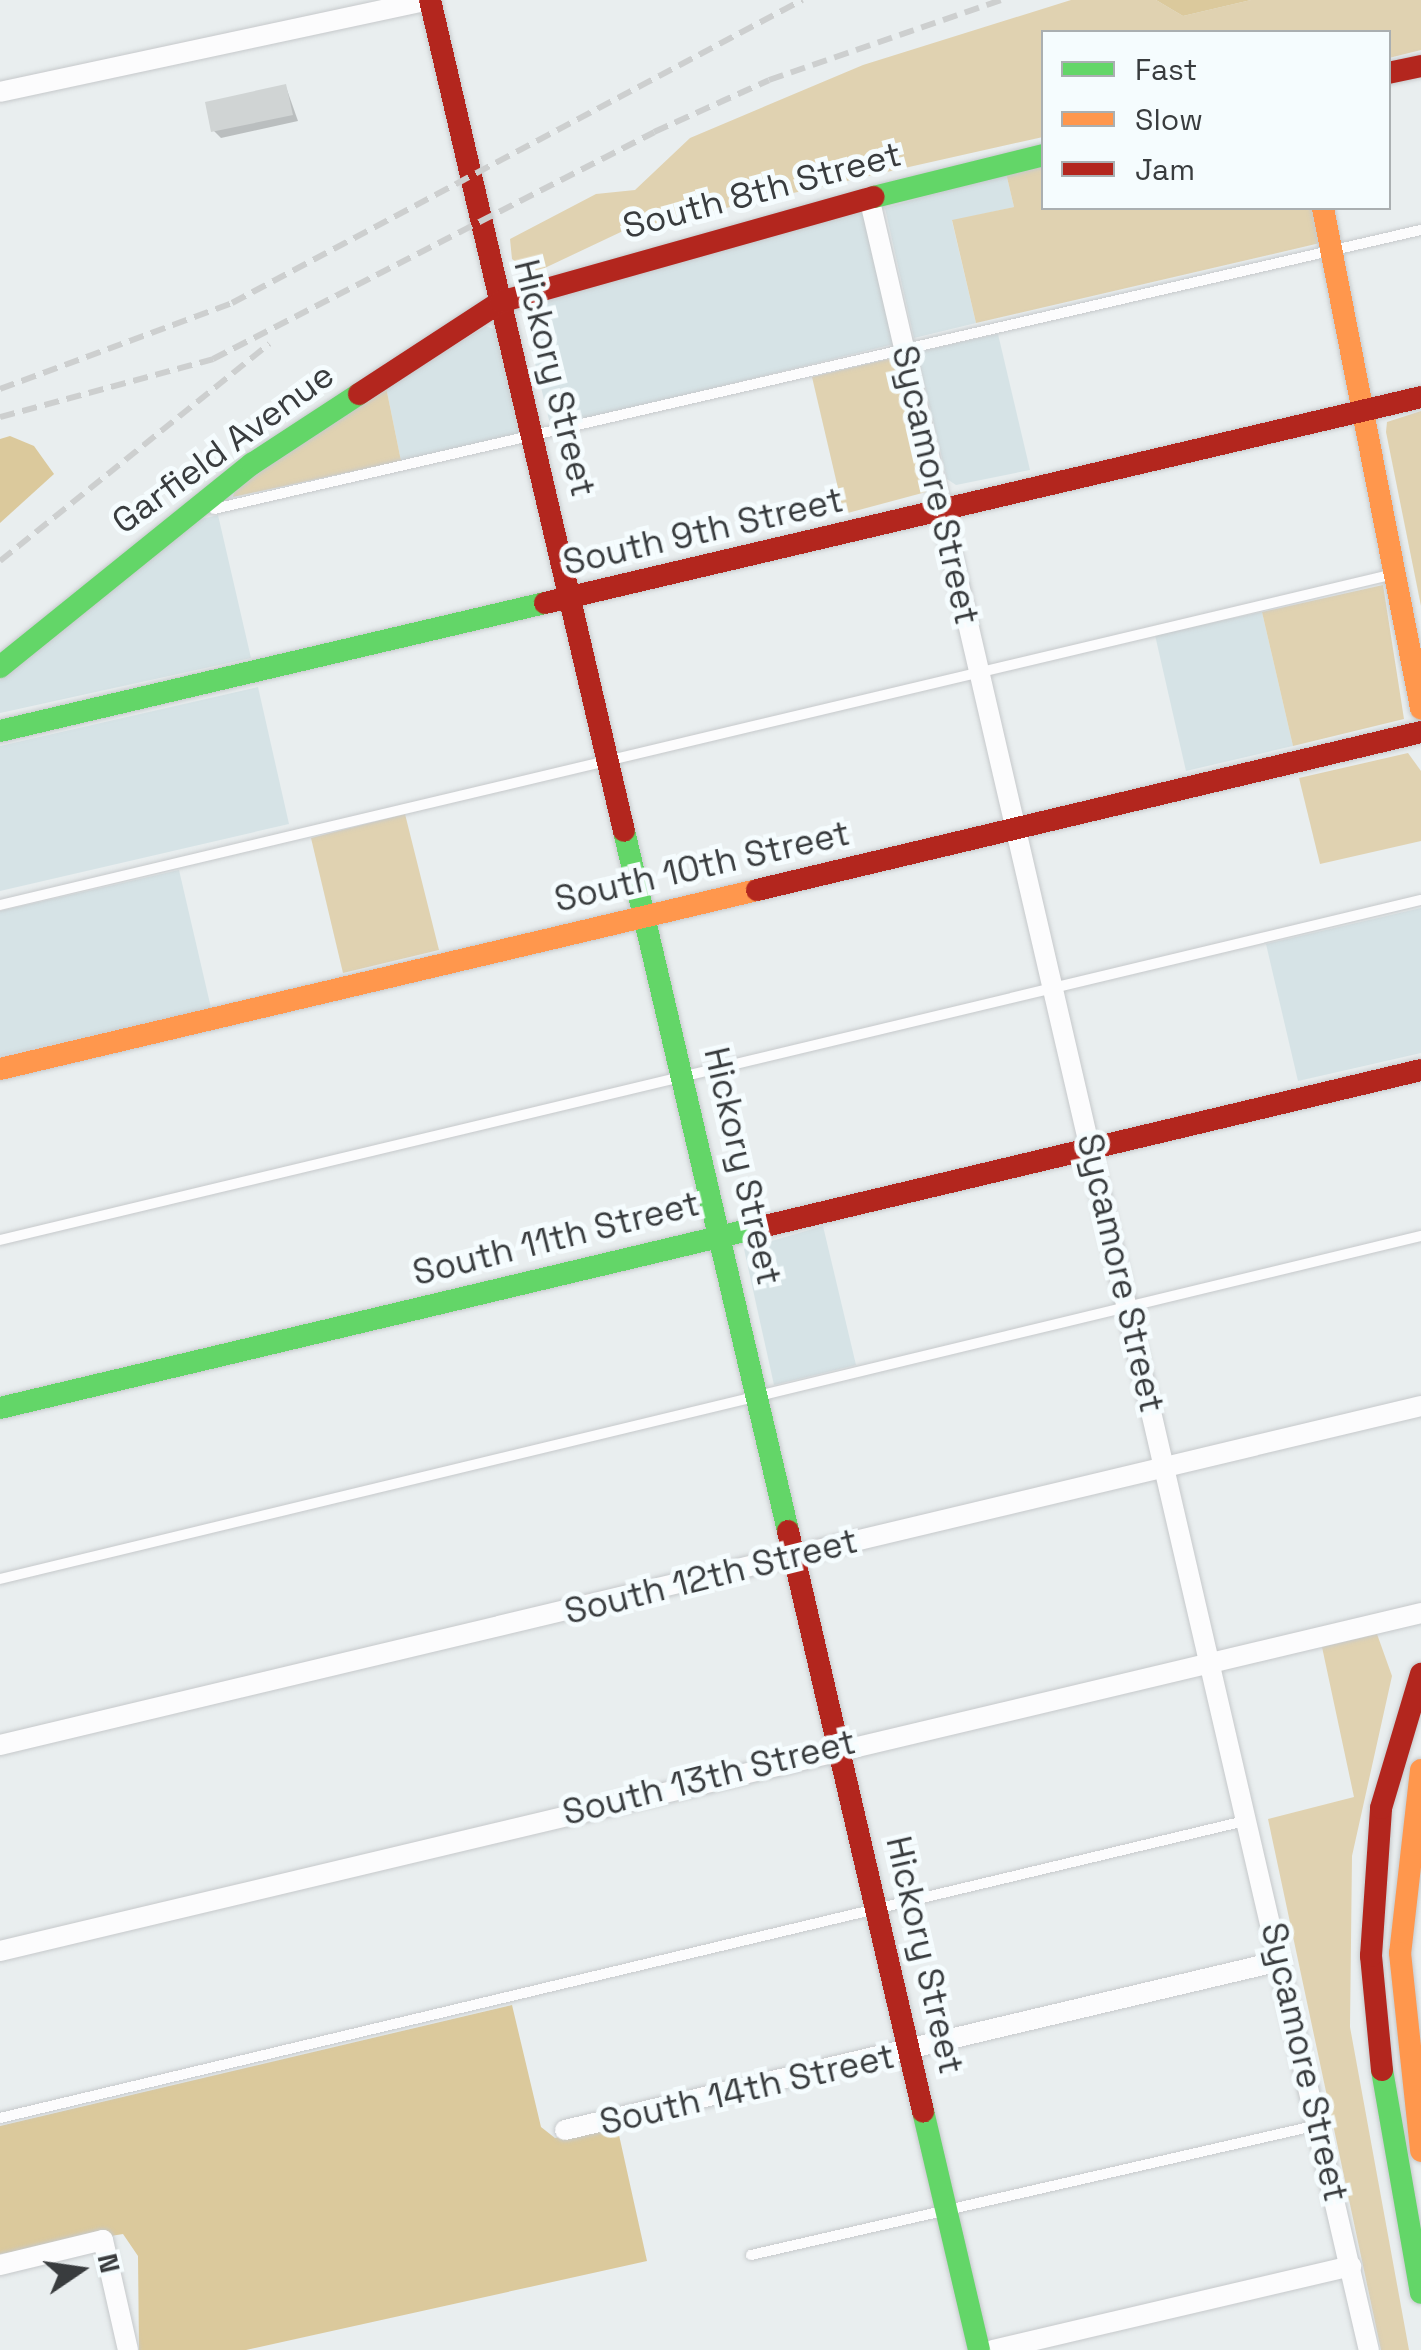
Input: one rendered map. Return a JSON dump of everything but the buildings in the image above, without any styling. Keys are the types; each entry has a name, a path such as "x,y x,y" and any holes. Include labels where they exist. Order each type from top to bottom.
{"main road":[{"name":"Hickory Street","path":"430,0 724,1233 978,2350"},
{"path":"1391,73 1421,66"},
{"name":"South 8th Street","path":"500,302 869,197 1041,156"},
{"path":"1323,210 1421,708"},
{"name":"Garfield Avenue","path":"0,667 186,515 500,302"},
{"name":"South 9th Street","path":"0,731 1421,397"},
{"name":"South 10th Street","path":"0,1070 1421,732"},
{"name":"South 11th Street","path":"0,1408 1421,1070"},
{"path":"1421,1674 1399,1733 1381,1808 1371,1956 1386,2114 1421,2293"},
{"path":"1421,1770 1400,1954 1421,2151"}],"street":[{"path":"0,92 430,0"},
{"name":"Sycamore Street","path":"869,197 1213,1660 1369,2350"},
{"name":"South 12th Street","path":"0,1744 1421,1406"},
{"name":"South 13th Street","path":"0,1950 840,1745 1421,1613"},
{"name":"South 14th Street","path":"565,2130 1280,1961"},
{"path":"0,2265 103,2240 128,2350"},
{"path":"993,2350 1350,2266"}],"lane":[{"path":"186,515 534,438 1330,248 1421,230"},
{"path":"0,905 610,756 1394,574"},
{"path":"0,1240 1421,900"},
{"path":"0,1579 1421,1236"},
{"path":"0,2118 1250,1820"},
{"path":"751,2255 1319,2125"}],"shaded area":[{"path":"1071,0 1156,0 1183,16 1251,0 1421,0 1421,50 1391,58 1391,30 1041,30 1041,137 623,231 532,274 512,259 510,239 596,194 635,190 690,138 863,65"},
{"path":"1156,0 1251,0 1183,16"},
{"path":"1041,164 1041,210 1314,210 1320,243 976,323 952,220 1014,207 1006,173"},
{"path":"1006,173 1014,207 952,221 976,323 914,338 885,208"},
{"path":"863,211 894,344 551,428 525,322 543,299"},
{"path":"486,326 496,330 520,436 401,461 386,387"},
{"path":"998,334 1030,470 956,485 947,479 917,352"},
{"path":"897,357 926,492 844,514 812,377"},
{"path":"386,387 401,461 233,497 235,488"},
{"path":"1421,411 1421,606 1386,432 1387,422"},
{"path":"10,436 34,446 54,474 0,523 0,439"},
{"path":"218,515 251,658 0,713 0,680 193,521"},
{"path":"1383,585 1404,719 1293,746 1262,612"},
{"path":"1262,612 1293,746 1186,771 1155,635"},
{"path":"258,687 289,824 0,891 0,746"},
{"path":"1408,753 1421,771 1421,841 1320,864 1299,778"},
{"path":"405,814 439,950 343,973 311,838"},
{"path":"179,870 211,1008 0,1056 0,911"},
{"path":"1421,908 1421,1053 1298,1081 1266,944"},
{"path":"823,1226 856,1365 774,1385 744,1249"},
{"path":"1377,1634 1392,1676 1352,1856 1350,2027 1409,2350 1381,2350 1268,1819 1354,1797 1322,1647"},
{"path":"512,2005 541,2127 555,2138 617,2126 647,2261 246,2350 139,2350 138,2256 123,2234 0,2254 0,2126"}],"railway":[{"path":"0,389 232,303 802,0"},
{"path":"0,417 213,359 654,132 769,80 1001,0"},
{"path":"0,561 269,344"}],"traffic: fast":[{"path":"874,197 1041,156"},
{"path":"0,667 252,464 359,394"},
{"path":"0,731 545,603"},
{"path":"624,831 788,1531"},
{"path":"0,1408 761,1227"},
{"path":"1382,2070 1421,2293"},
{"path":"923,2111 979,2350"}],"traffic: slow":[{"path":"1323,210 1421,708"},
{"path":"0,1069 757,890"},
{"path":"1421,1770 1400,1953 1421,2151"}],"traffic: jam":[{"path":"430,0 624,831"},
{"path":"1391,72 1421,66"},
{"path":"359,394 500,302 874,197"},
{"path":"545,603 1421,397"},
{"path":"757,890 1421,732"},
{"path":"761,1227 1421,1070"},
{"path":"788,1531 923,2111"},
{"path":"1382,2070 1371,1956 1381,1808 1421,1674"}]}
